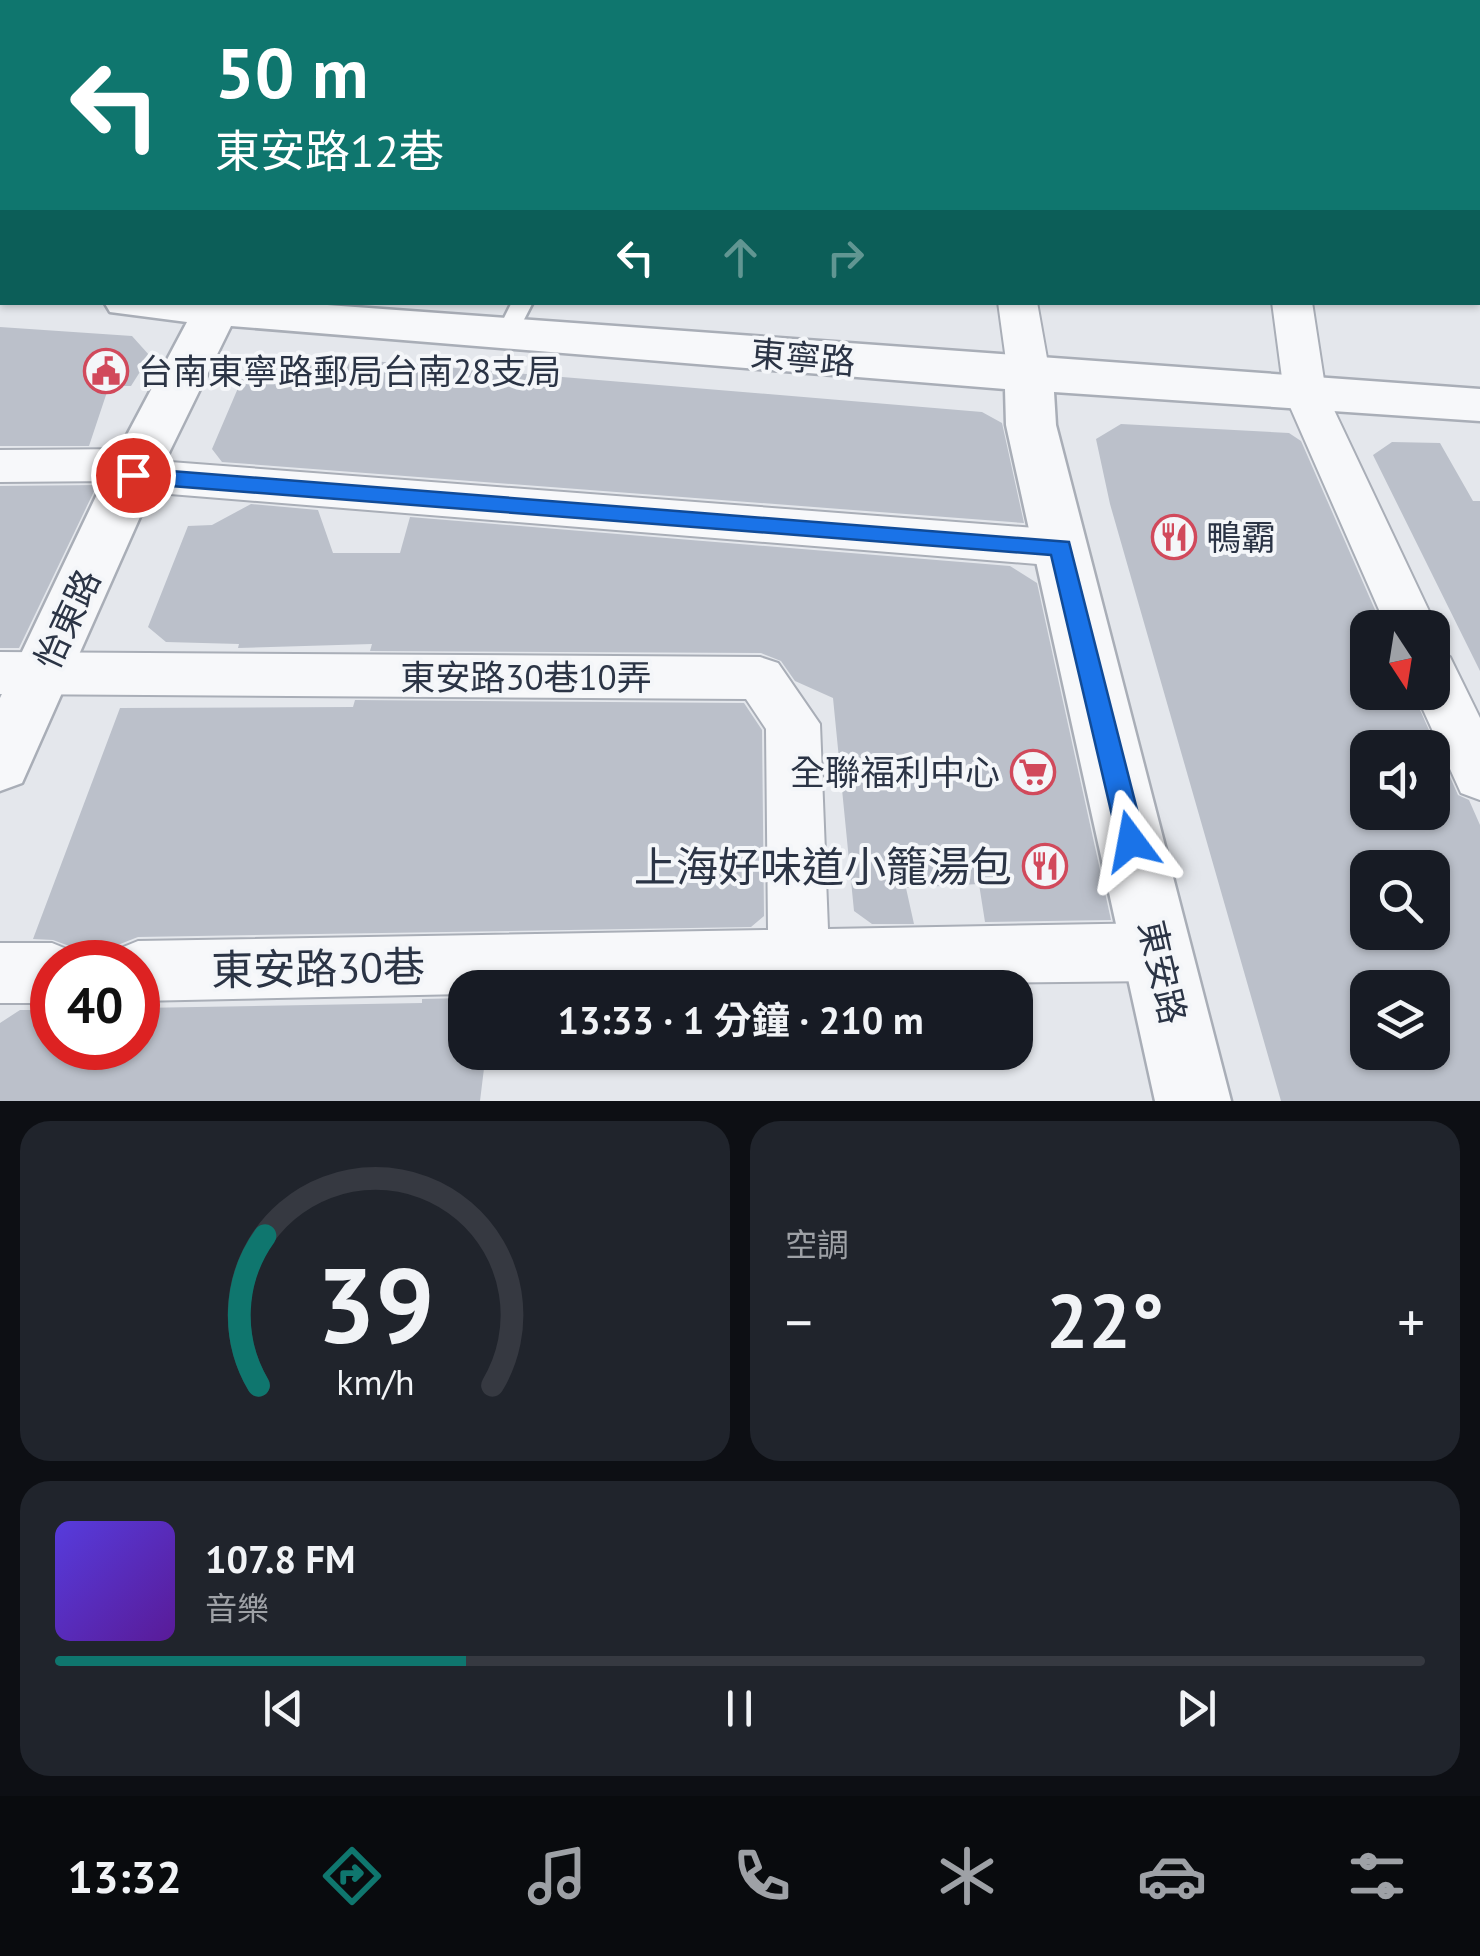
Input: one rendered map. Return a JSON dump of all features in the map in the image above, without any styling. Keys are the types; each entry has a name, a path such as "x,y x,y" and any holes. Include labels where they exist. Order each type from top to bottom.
{"street":[{"name":"東寧路","path":"152,305 214,312 515,318 1029,375 1480,404"},
{"path":"1017,305 1029,375"},
{"path":"1292,305 1305,393 1404,610"},
{"name":"怡東路","path":"0,764 21,673 135,470 214,312"},
{"name":"東安路","path":"1029,375 1031,425 1193,1101"},
{"path":"0,466 135,470 1061,548"},
{"name":"東安路30巷10弄","path":"21,673 760,678 794,724 799,960"},
{"path":"1450,710 1480,776"},
{"name":"東安路30巷","path":"160,971 1158,952"},
{"path":"0,974 30,973"}],"building":[{"path":"0,327 132,336 150,356 131,386 109,386 89,446 0,446"},
{"path":"288,354 982,412 1002,423 1024,523 222,462 212,449 244,374"},
{"path":"1121,424 1289,433 1301,441 1375,610 1350,610 1350,710 1420,710 1429,730 1350,730 1350,830 1450,830 1450,777 1458,795 1469,800 1480,825 1480,1101 1281,1101 1110,504 1096,439"},
{"path":"1392,442 1440,443 1473,501 1480,501 1480,671 1450,610 1373,455"},
{"path":"97,485 19,648 0,648 0,486"},
{"path":"251,504 318,510 333,553 400,553 410,517 1010,566 1037,583 1111,920 985,922 979,884 906,888 914,924 872,924 854,911 833,698 795,681 781,661 761,653 370,651 372,644 238,648 239,644 166,642 148,627 188,526 212,525"},
{"path":"355,700 744,703 762,730 764,916 751,927 33,939 120,708 353,707"},
{"path":"448,998 448,1070 484,1070 480,1101 0,1101 0,1023 20,1010 30,1010 30,1070 160,1070 160,1008 422,1003 422,999"}],"place":[{"name":"台南東寧路郵局台南28支局","path":"106,371"},
{"name":"鴨霸","path":"1174,537"},
{"name":"全聯福利中心","path":"1033,772"},
{"name":"上海好味道小籠湯包","path":"1045,866"}],"route":[{"path":"133,475 1061,548 1131,841"}]}
